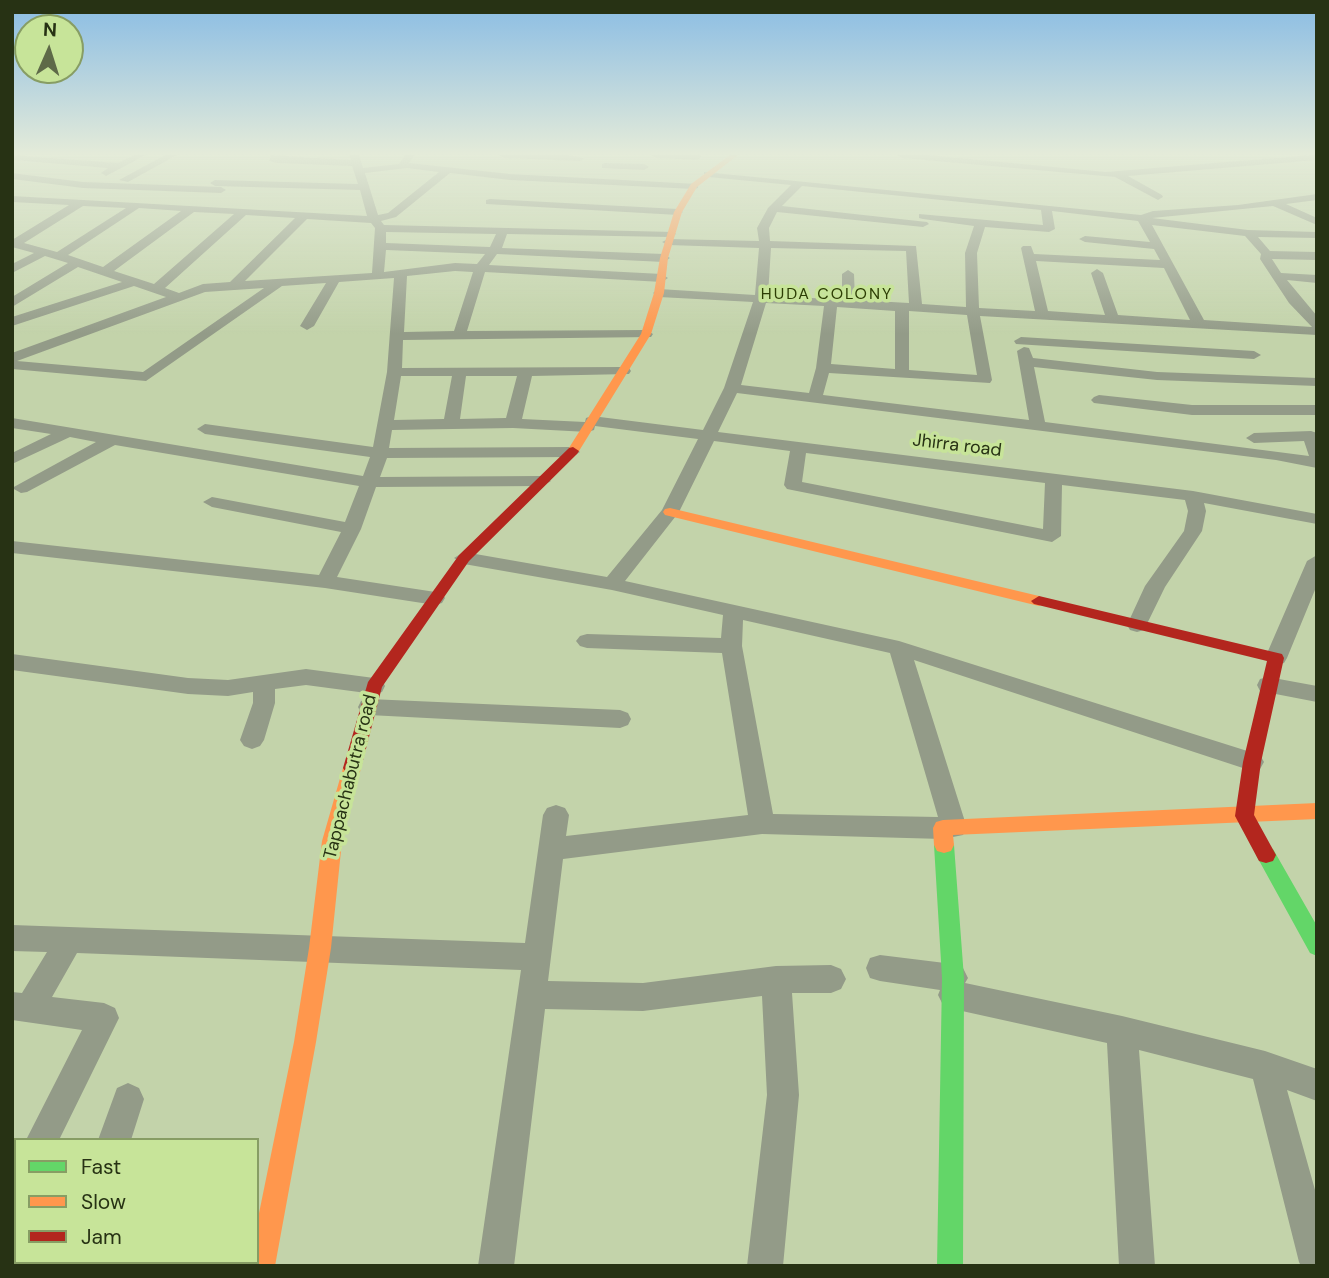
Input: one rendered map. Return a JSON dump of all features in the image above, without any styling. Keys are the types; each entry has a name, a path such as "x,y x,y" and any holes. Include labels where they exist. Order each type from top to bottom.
{"main road":[{"name":"Tappachabutra road","path":"262,1266 320,948 332,841 371,697 464,558 572,452 624,371 646,334 661,285 668,244 677,215"},
{"path":"670,512 1276,658 1252,762 1244,816 1314,937"},
{"path":"950,1266 953,987 949,828 1317,811"}],"street":[{"path":"14,243 60,215"},
{"path":"60,256 122,215"},
{"path":"106,271 183,215"},
{"path":"156,289 240,215"},
{"path":"276,215 668,244"},
{"path":"371,215 377,224 381,246 378,276"},
{"path":"377,224 393,215"},
{"path":"612,584 670,512 689,477 705,436 732,388 761,299 765,244 763,228 770,215"},
{"path":"856,215 1049,229 1047,215"},
{"path":"902,374 912,248 924,215"},
{"path":"1113,215 1142,218 1156,223 1248,233 1317,235"},
{"path":"1142,218 1151,215"},
{"path":"1300,215 1317,222"},
{"path":"235,284 304,216"},
{"path":"1142,218 1199,324"},
{"path":"823,368 985,380 973,313 971,253 980,223"},
{"path":"459,336 481,267 495,249 503,232"},
{"path":"1248,233 1266,254 1266,259 1294,300 1317,324"},
{"path":"1085,239 1158,246"},
{"path":"14,243 176,296"},
{"path":"381,246 495,249 765,244 912,248"},
{"path":"12,269 42,253"},
{"path":"1043,317 1029,253 1166,264"},
{"path":"1266,254 1317,256"},
{"path":"12,303 76,263"},
{"path":"12,359 203,288 481,267 661,285 761,299 1317,331"},
{"path":"326,582 352,529 380,453 394,372 401,273"},
{"path":"1097,273 1113,320"},
{"path":"848,274 849,305"},
{"path":"1278,276 1317,279"},
{"path":"307,326 335,279"},
{"path":"12,365 146,377 281,281"},
{"path":"12,322 133,282"},
{"path":"1294,300 1317,301"},
{"path":"815,398 823,368 831,304"},
{"path":"1014,315 1027,362 1038,426"},
{"path":"1231,326 1275,382"},
{"path":"398,336 646,334"},
{"path":"1021,341 1254,355"},
{"path":"1027,362 1157,376 1317,382"},
{"path":"451,425 460,370"},
{"path":"513,423 526,370"},
{"path":"394,372 624,371"},
{"path":"732,388 1317,463"},
{"path":"1099,400 1192,410 1317,410"},
{"name":"Jhirra road","path":"385,425 590,424 1193,496 1317,519"},
{"path":"14,425 369,482 542,481"},
{"path":"205,429 380,453 572,452"},
{"path":"12,459 66,433"},
{"path":"1254,438 1314,436 1317,456"},
{"path":"21,488 112,440"},
{"path":"799,447 793,485 1052,536 1054,479"},
{"path":"1137,625 1155,586 1193,531 1197,511 1193,496"},
{"path":"212,502 352,529"},
{"path":"12,547 326,582 435,598"},
{"path":"464,558 612,584 899,648 1252,762"},
{"path":"1276,658 1317,561"},
{"path":"733,612 731,646 762,824"},
{"path":"587,641 731,646"},
{"path":"552,849 762,824 949,828 899,648"},
{"path":"12,662 188,686 229,688 306,677 371,697 620,719"},
{"path":"251,740 264,703 264,681"},
{"path":"1268,685 1317,694"},
{"path":"496,1266 556,815"},
{"path":"12,938 538,957"},
{"path":"43,1138 104,1018 21,1007 69,941"},
{"path":"880,968 1265,1067 1317,1085"},
{"path":"533,995 643,996 776,980 831,979"},
{"path":"765,1266 783,1095 776,980"},
{"path":"1122,1031 1137,1266"},
{"path":"1265,1067 1317,1262"},
{"path":"115,1138 128,1099"},
{"path":"218,1264 240,1266"}],"traffic: fast":[{"path":"944,845 953,978 950,1266"},
{"path":"1266,855 1317,946"}],"traffic: slow":[{"path":"573,451 646,334 659,293 664,258 677,215"},
{"path":"670,512 1039,601"},
{"path":"262,1266 305,1042 320,948 332,841 352,768"},
{"path":"944,845 943,828 1317,811"}],"traffic: jam":[{"path":"352,768 374,686 464,558 573,451"},
{"path":"1039,601 1276,658 1252,762 1244,816 1266,855"}],"district":[{"name":"HUDA COLONY","path":"827,295"}]}
